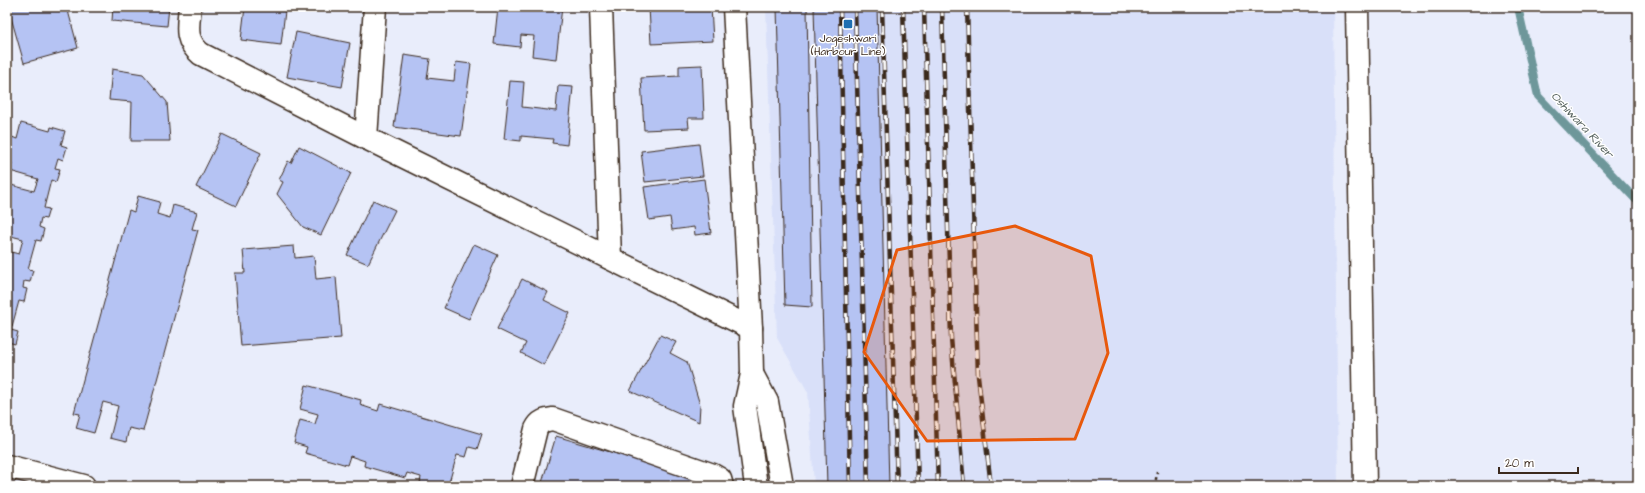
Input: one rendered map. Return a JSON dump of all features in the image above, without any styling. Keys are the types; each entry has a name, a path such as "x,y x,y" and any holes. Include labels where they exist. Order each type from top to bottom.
{"street":[{"path":"190,7 188,32 192,47 201,54 366,138 751,328"},
{"path":"366,138 375,7"},
{"path":"601,7 610,258"},
{"path":"734,7 751,328 752,374 745,406 756,486"},
{"path":"1357,7 1365,486"},
{"path":"752,374 767,402 782,486"},
{"path":"522,486 536,429 539,423 546,420 553,420 713,475 720,479 722,486"},
{"path":"7,466 84,486"}],"path":[{"path":"1155,486 1157,472"}],"highlighted area":[{"path":"1015,226 1091,256 1108,353 1075,439 927,441 864,352 897,250"}],"shaded area":[{"path":"766,7 1333,7 1338,486 814,486 808,392 777,338"}],"building":[{"path":"8,7 67,7 78,48 24,63"},
{"path":"113,7 169,7 167,26 112,21"},
{"path":"245,7 285,11 281,45 241,40"},
{"path":"498,7 562,7 556,59 532,56 534,36 521,35 520,47 494,44"},
{"path":"649,7 711,7 713,41 651,44"},
{"path":"777,7 807,7 812,307 785,305"},
{"path":"814,7 877,7 889,486 827,486"},
{"path":"296,32 350,43 342,87 287,77"},
{"path":"404,55 430,59 427,78 454,81 456,62 471,64 461,136 394,127"},
{"path":"702,65 704,118 688,118 689,128 644,130 641,78 679,76 679,66"},
{"path":"112,69 143,74 167,102 170,141 131,141 132,102 109,100"},
{"path":"510,81 524,82 522,107 556,111 558,86 573,87 567,145 552,143 553,139 521,136 521,141 504,139"},
{"path":"21,123 50,131 51,127 65,131 61,145 67,147 63,160 58,158 55,168 60,169 56,182 51,180 44,208 49,209 46,219 41,218 39,227 44,229 41,241 36,240 28,269 33,270 30,282 24,281 23,288 27,289 24,302 19,301 11,330 18,332 15,344 8,342 9,337 7,337 7,251 19,254 23,239 7,235 7,184 34,191 38,179 10,171 12,163 7,162 7,154 12,137 17,139"},
{"path":"222,134 261,153 236,206 196,187"},
{"path":"699,144 703,176 645,182 641,151"},
{"path":"299,146 351,173 321,235 303,227 277,194 283,182 279,180 288,161 291,163"},
{"path":"704,179 711,233 695,235 694,227 672,230 670,217 649,220 644,187"},
{"path":"138,196 160,202 157,214 170,218 173,205 197,212 192,229 198,230 143,431 129,428 126,442 110,438 118,406 103,402 94,433 76,428 80,414 74,413 129,210 134,212"},
{"path":"373,200 395,210 368,264 347,255"},
{"path":"474,244 498,255 469,319 444,308"},
{"path":"294,246 295,258 314,256 316,279 336,277 341,338 241,346 235,273 245,273 243,250"},
{"path":"522,279 548,292 544,300 570,313 544,365 521,353 526,343 497,329"},
{"path":"660,335 676,342 670,353 687,362 700,405 699,422 630,391"},
{"path":"306,385 361,400 360,405 378,411 380,404 482,434 477,449 469,447 466,457 457,455 448,486 432,486 420,483 421,477 407,473 405,478 364,466 365,461 350,456 347,465 305,453 307,447 294,443 300,420 315,424 318,414 300,409"},
{"path":"556,436 712,482 711,486 541,486"}],"waterway":[{"name":"Oshiwara River","path":"1518,7 1538,96 1638,202"}],"railway":[{"path":"840,7 850,486"},
{"path":"855,7 868,486"},
{"path":"882,7 897,486"},
{"path":"903,7 918,486"},
{"path":"924,7 938,486"},
{"path":"942,7 951,338 964,486"},
{"path":"967,7 978,376 991,486"}],"place":[{"name":"Jogeshwari (Harbour Line)","path":"848,24"}]}
